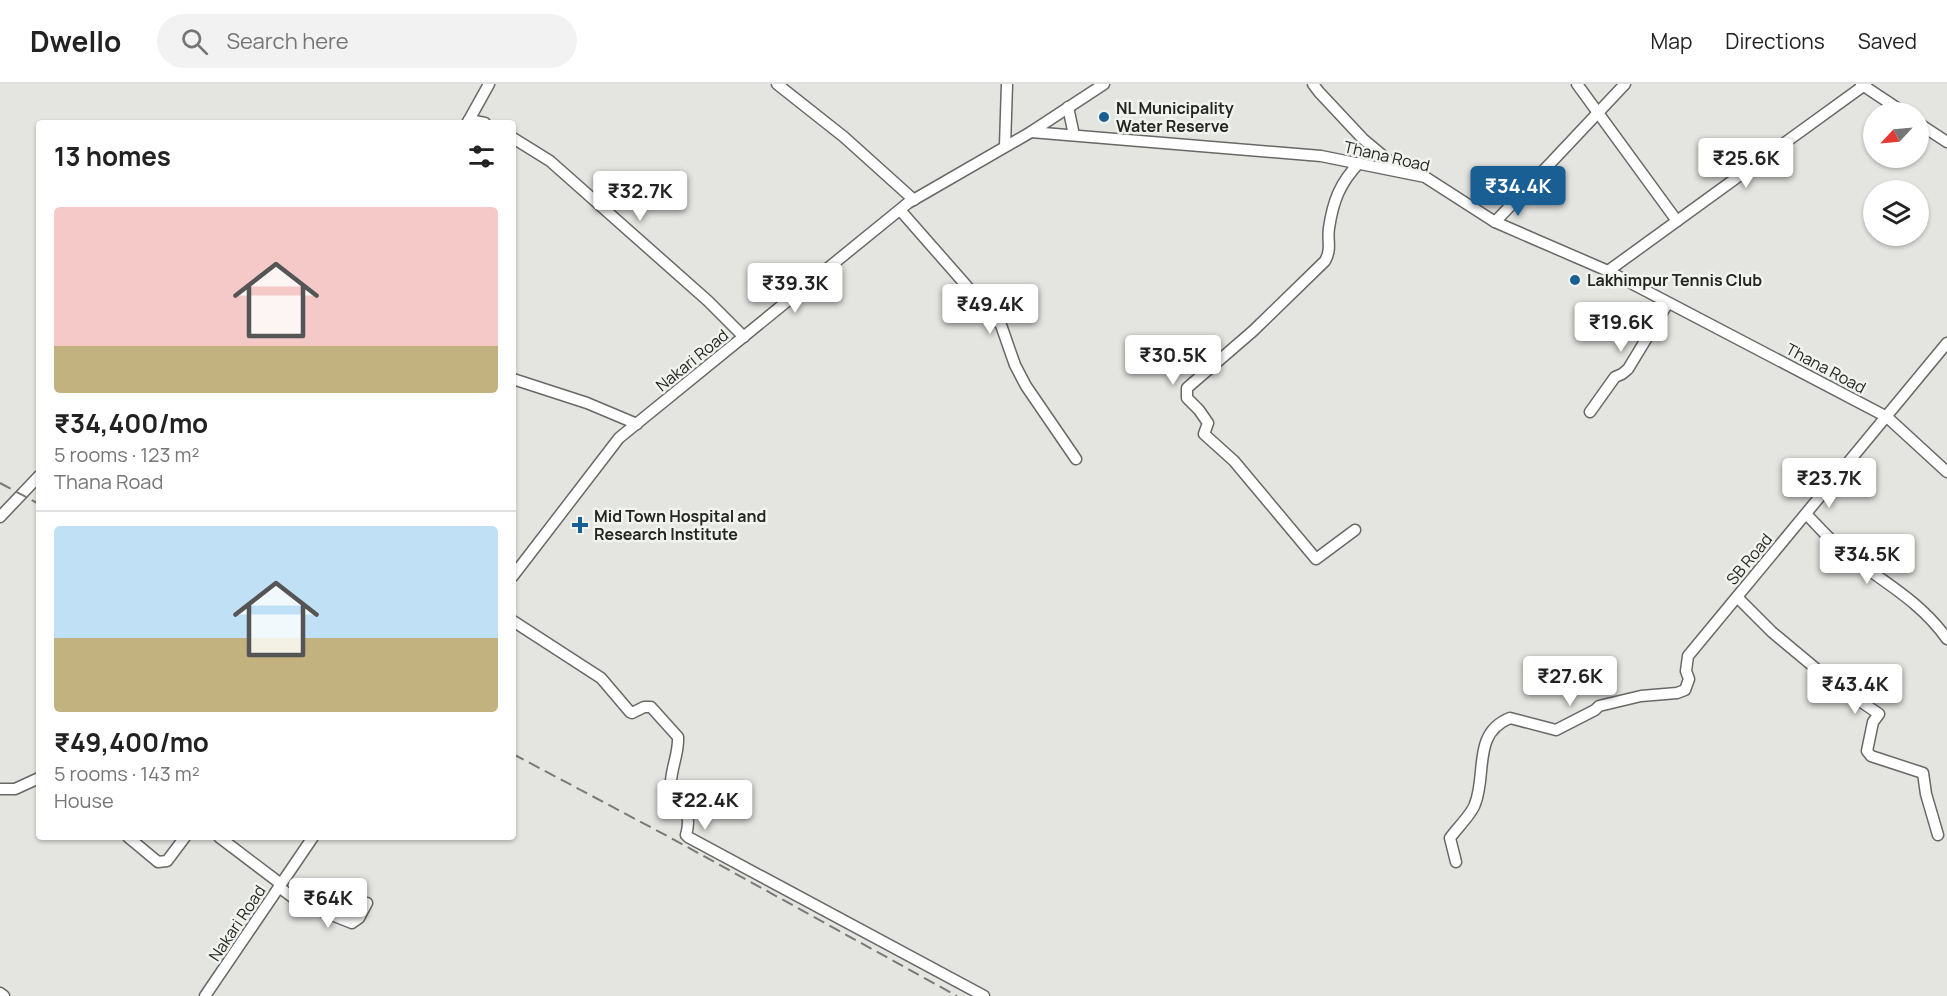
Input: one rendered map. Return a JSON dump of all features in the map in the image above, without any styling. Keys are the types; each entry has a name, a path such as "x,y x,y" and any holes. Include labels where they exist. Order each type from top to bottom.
{"street":[{"path":"469,120 489,84"},
{"path":"777,84 844,137 914,200"},
{"path":"1005,146 1006,84"},
{"name":"Nakari Road","path":"516,572 619,438 900,210 1030,132 1104,84"},
{"path":"1313,84 1363,139 1403,172"},
{"path":"1577,84 1677,221"},
{"path":"1495,222 1625,84"},
{"path":"1608,271 1863,85 1888,102"},
{"path":"1068,107 1074,135"},
{"path":"1929,130 1947,142"},
{"name":"Thana Road","path":"1030,132 1321,156 1425,177 1495,222 1608,271 1887,417 1947,472"},
{"path":"516,140 550,161 708,301 744,337"},
{"path":"1355,530 1316,559 1234,461 1204,434 1208,423 1187,398 1188,388 1253,331 1325,261 1330,252 1329,230 1337,194 1346,177 1359,163"},
{"path":"900,210 1001,325 1015,365 1026,386 1076,459"},
{"path":"1590,412 1615,377 1628,369 1668,303"},
{"name":"SB Road","path":"1456,862 1450,838 1475,806 1480,786 1484,749 1497,726 1510,718 1556,730 1599,706 1641,696 1677,693 1685,690 1689,679 1686,671 1688,656 1947,343"},
{"path":"517,381 587,403 637,424"},
{"path":"0,517 36,479"},
{"path":"1806,514 1842,549 1907,596 1930,618 1947,639"},
{"path":"1737,597 1772,632 1832,682 1879,714 1874,722 1867,751 1871,756 1923,773 1926,794 1938,836"},
{"path":"516,623 601,678 630,712 651,707 678,737 671,783 678,799 686,809 689,822 686,835 688,837 984,996"},
{"path":"0,789 15,789 36,779"},
{"path":"132,840 158,862 167,861 183,840"},
{"path":"223,840 299,902 352,923 359,918 367,903"},
{"name":"Nakari Road","path":"205,996 311,840"},
{"path":"0,993 4,996"}],"railway":[{"path":"0,483 36,502"},
{"path":"516,756 671,838 957,996"}],"place":[{"name":"NL Municipality Water Reserve","path":"1104,117"},
{"name":"Lakhimpur Tennis Club","path":"1575,280"},
{"name":"Mid Town Hospital and Research Institute","path":"580,525"}]}
